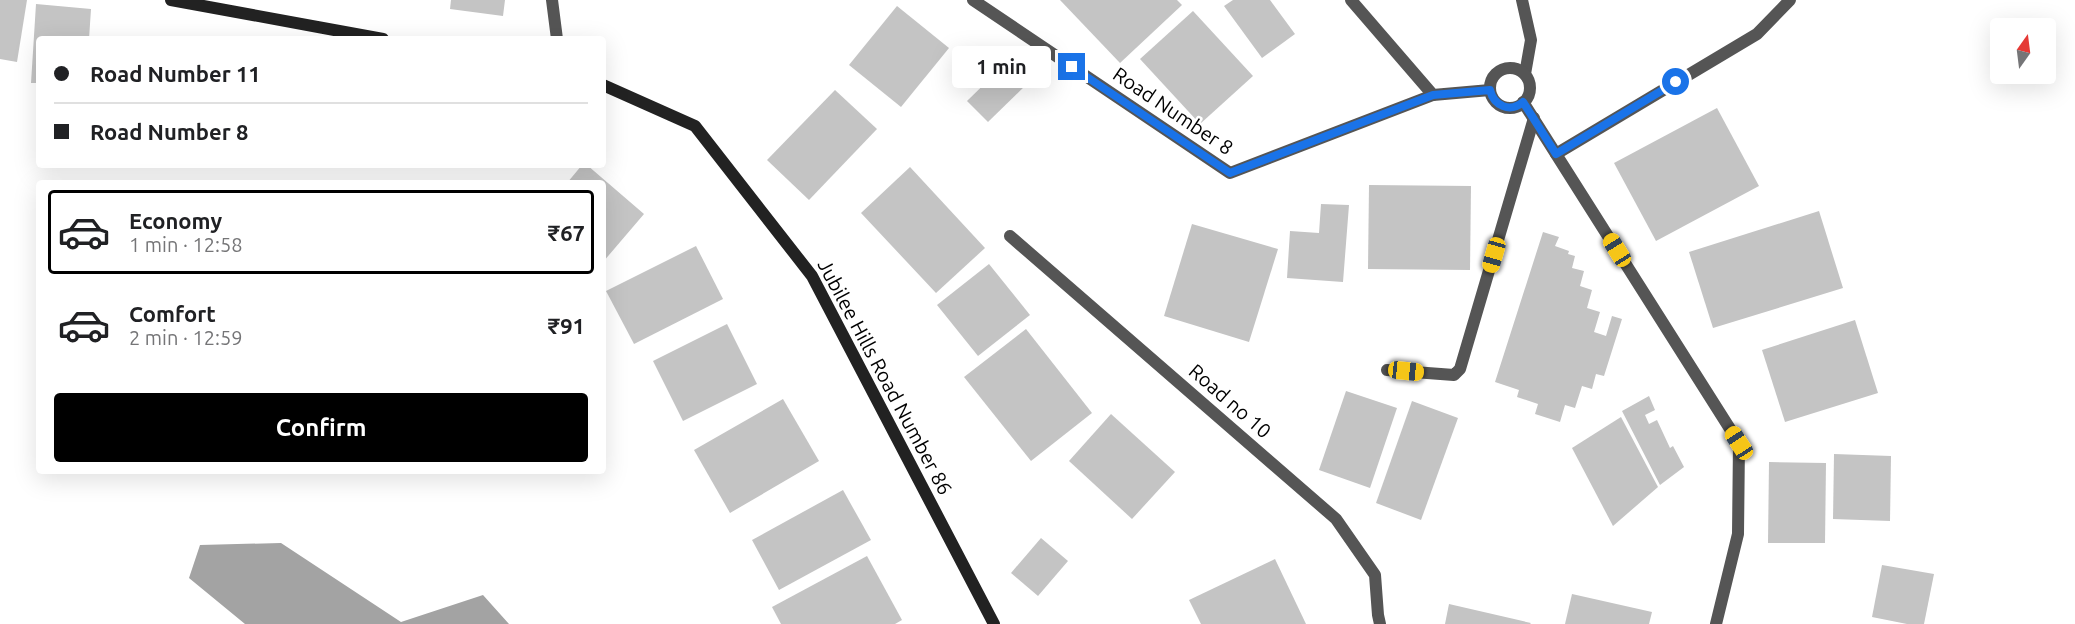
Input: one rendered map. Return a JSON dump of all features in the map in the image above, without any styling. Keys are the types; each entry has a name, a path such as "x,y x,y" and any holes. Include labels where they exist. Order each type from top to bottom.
{"street":[{"path":"171,0 367,36"},
{"path":"552,0 557,36"},
{"name":"Road Number 8","path":"973,0 1230,173 1433,95"},
{"path":"1352,0 1433,95 1490,90"},
{"path":"1522,0 1531,40 1525,74 1529,91 1518,106 1506,107 1495,101 1490,90 1493,77 1503,69 1517,69 1525,74"},
{"path":"1556,154 1757,34 1790,0"},
{"name":"Jubilee Hills Road Number 86","path":"606,86 695,126 812,276 994,624"},
{"path":"1523,102 1739,443 1738,534 1716,624"},
{"path":"1388,370 1454,375 1460,369 1534,118"},
{"name":"Road no 10","path":"1010,236 1336,519 1375,574 1380,624"}],"shaded area":[{"path":"281,543 401,622 483,595 509,624 245,624 189,578 200,545"}],"building":[{"path":"0,0 27,0 17,62 0,59"},
{"path":"451,0 505,0 503,16 450,9"},
{"path":"1060,0 1177,0 1182,5 1120,63"},
{"path":"1233,0 1270,0 1295,34 1262,58 1224,6"},
{"path":"36,4 91,9 89,36 36,36 36,83 31,83"},
{"path":"897,6 949,48 901,107 849,65"},
{"path":"1193,11 1253,76 1200,124 1140,59"},
{"path":"1008,61 1029,82 988,122 967,101"},
{"path":"835,90 877,129 809,200 767,160"},
{"path":"1717,108 1759,186 1656,241 1614,163"},
{"path":"910,167 985,248 936,293 861,213"},
{"path":"580,168 590,168 604,180 570,180"},
{"path":"606,181 644,214 606,258"},
{"path":"1369,185 1471,186 1470,270 1368,269"},
{"path":"1321,204 1349,205 1343,282 1287,278 1290,231 1319,233"},
{"path":"1819,211 1843,288 1713,328 1689,252"},
{"path":"1192,224 1278,249 1249,342 1164,316"},
{"path":"1543,232 1559,237 1555,246 1575,256 1572,268 1584,271 1580,286 1592,290 1587,308 1600,312 1594,332 1606,336 1612,316 1622,319 1604,376 1596,374 1592,389 1582,386 1575,408 1565,405 1560,422 1535,414 1538,404 1517,397 1519,390 1495,382"},
{"path":"696,246 723,299 634,344 606,291"},
{"path":"989,264 1030,315 978,356 937,305"},
{"path":"1855,320 1878,393 1785,422 1762,350"},
{"path":"727,324 757,384 683,421 653,361"},
{"path":"1026,329 1092,413 1031,461 964,377"},
{"path":"1346,391 1397,408 1370,488 1319,470"},
{"path":"1649,396 1655,410 1645,415 1649,424 1657,420 1670,448 1673,446 1684,467 1660,485 1622,411"},
{"path":"783,399 819,461 730,513 694,450"},
{"path":"1412,401 1458,418 1421,520 1376,503"},
{"path":"1111,414 1175,472 1132,519 1069,461"},
{"path":"1621,417 1658,487 1613,526 1572,448"},
{"path":"1834,454 1891,456 1890,521 1833,519"},
{"path":"1769,462 1826,463 1825,543 1768,543"},
{"path":"843,490 871,540 779,590 752,540"},
{"path":"1041,538 1068,561 1038,596 1011,573"},
{"path":"867,556 902,620 895,624 781,624 772,607"},
{"path":"1275,559 1306,624 1201,624 1189,600"},
{"path":"1882,565 1934,574 1924,624 1907,624 1872,617"},
{"path":"1572,594 1652,612 1649,624 1565,624"},
{"path":"1449,604 1531,623 1445,624"}],"route":[{"path":"1072,67 1230,173 1433,95 1490,90 1491,96 1500,105 1512,107 1523,102 1556,154 1676,82"}]}
